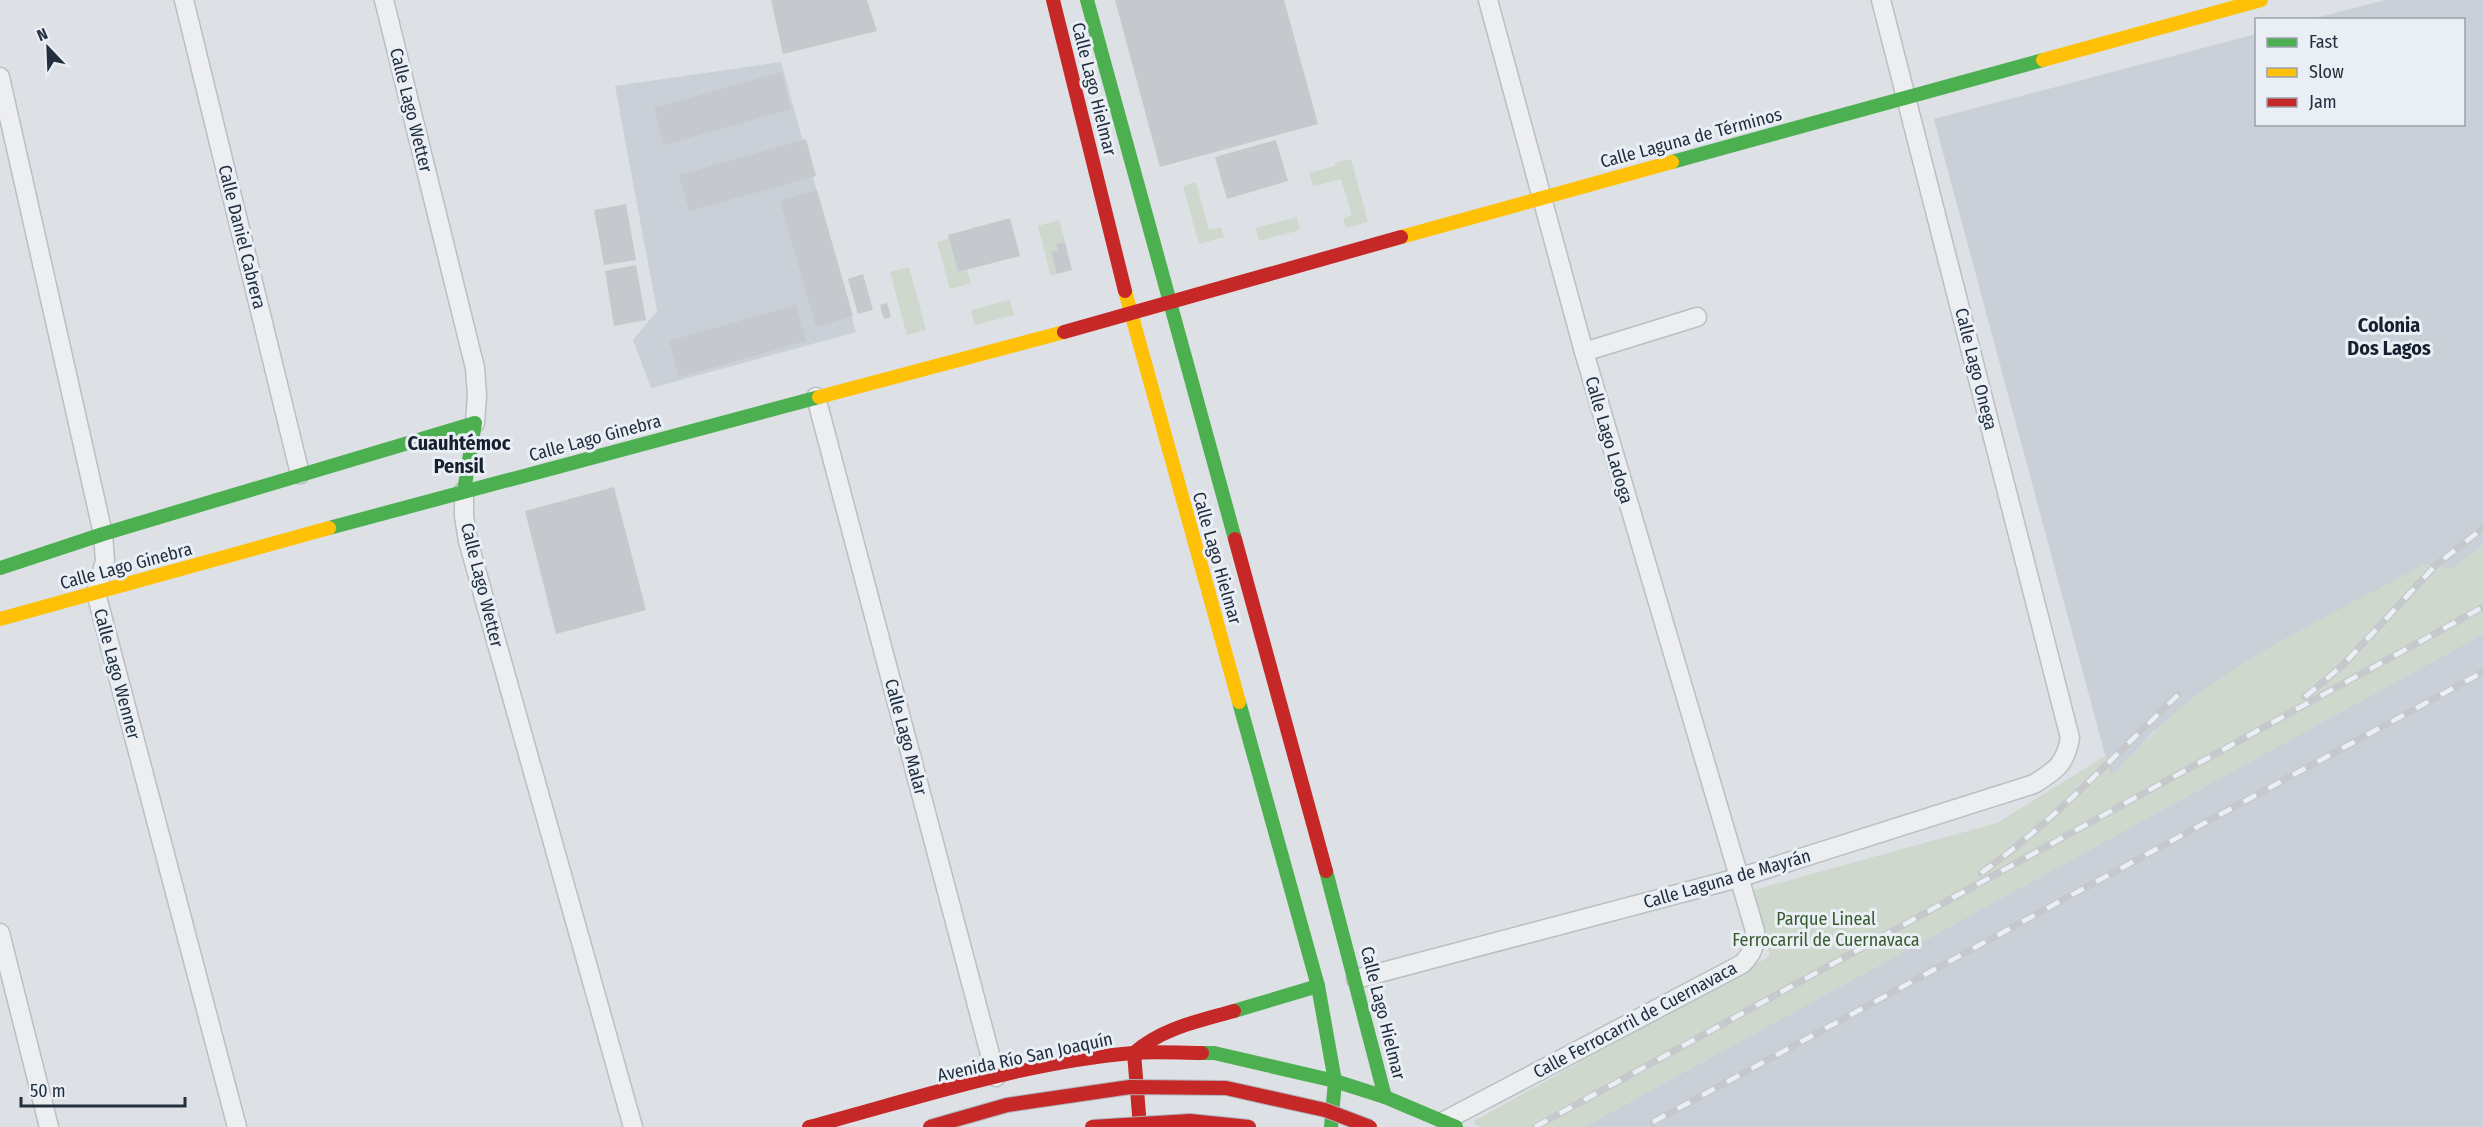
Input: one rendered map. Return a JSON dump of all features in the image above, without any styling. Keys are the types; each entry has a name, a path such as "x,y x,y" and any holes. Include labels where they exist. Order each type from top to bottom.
{"main road":[{"name":"Calle Lago Hielmar","path":"1053,0 1131,314 1318,986 1335,1081 1331,1127"},
{"name":"Calle Lago Hielmar","path":"1087,0 1356,979 1385,1097"},
{"name":"Calle Laguna de Términos","path":"1131,314 1541,197 2261,0"},
{"name":"Calle Lago Ginebra","path":"0,619 464,491 1131,314"},
{"name":"Calle Lago Ginebra","path":"0,568 103,534 475,423"},
{"name":"Calle Lago Wetter","path":"464,491 475,423"},
{"path":"1140,1127 1134,1053 1143,1044 1168,1030 1318,986"},
{"name":"Avenida Río San Joaquín","path":"809,1127 996,1077 1134,1053 1214,1053 1335,1081 1385,1097 1450,1124"},
{"path":"930,1127 1007,1106 1130,1087 1226,1088 1325,1110 1370,1127"},
{"path":"1092,1127 1131,1122 1221,1121 1249,1127"}],"street":[{"name":"Calle Daniel Cabrera","path":"184,0 300,474"},
{"name":"Calle Lago Wetter","path":"384,0 475,368 477,395 475,423"},
{"name":"Calle Lago Ladoga","path":"1488,0 1584,352 1738,878"},
{"name":"Calle Lago Onega","path":"1881,0 2070,738"},
{"name":"Calle Lago Wenner","path":"0,77 103,534 105,561 96,593 237,1127"},
{"path":"1584,352 1697,317"},
{"name":"Calle Lago Malar","path":"816,397 996,1077"},
{"name":"Calle Lago Wetter","path":"464,491 464,516 468,541 633,1127"},
{"name":"Calle Laguna de Mayrán","path":"1356,979 1738,878 2034,784 2054,772 2066,757 2070,738"},
{"name":"Calle Ferrocarril de Cuernavaca","path":"1450,1124 1742,964 1751,955 1755,945 1755,931 1738,878"},
{"path":"0,933 49,1127"}],"shaded area":[{"path":"2385,0 2483,0 2483,545 2452,569 2425,565 2236,669 2195,697 2153,732 2111,777 1934,119 2255,34 2255,126 2465,126 2465,18 2316,18"},
{"path":"781,62 856,332 651,388 633,340 657,311 615,86"},
{"path":"2483,634 2483,1127 1584,1127"}],"green space":[{"path":"1351,159 1368,222 1346,228 1343,218 1352,215 1341,179 1313,186 1309,173"},
{"path":"1196,182 1209,230 1221,227 1224,237 1199,244 1183,186"},
{"path":"1297,217 1300,230 1259,241 1256,228"},
{"path":"1059,220 1065,242 1056,244 1058,250 1051,252 1057,274 1051,276 1038,226"},
{"path":"949,239 958,272 967,270 971,283 950,289 937,242"},
{"path":"909,267 926,330 907,335 890,272"},
{"path":"1010,300 1014,315 975,325 971,310"},
{"name":"Parque Lineal Ferrocarril de Cuernavaca","path":"2483,545 2483,634 1584,1127 1480,1127 1474,1124 1474,1121 1770,956 1753,890 1997,823 2105,756 2111,776 2183,706 2248,660 2425,564 2452,569"}],"building":[{"path":"771,0 867,0 877,31 783,54"},
{"path":"1115,0 1284,0 1318,124 1160,167"},
{"path":"781,72 791,109 664,145 654,108"},
{"path":"806,139 816,176 689,211 679,175"},
{"path":"1276,140 1288,181 1227,199 1215,157"},
{"path":"817,190 853,316 816,327 780,201"},
{"path":"626,204 636,260 604,265 594,210"},
{"path":"1010,218 1020,256 958,272 948,235"},
{"path":"1065,242 1072,270 1057,274 1051,252 1058,250 1056,244"},
{"path":"636,265 646,320 614,326 605,271"},
{"path":"863,274 873,310 858,314 848,279"},
{"path":"887,303 891,317 884,319 880,305"},
{"path":"796,305 806,341 679,377 669,341"},
{"path":"614,487 646,610 556,634 525,511"}],"railway":[{"path":"2305,697 2344,664 2435,566 2483,528"},
{"path":"1535,1127 2483,607"},
{"path":"1653,1122 2483,672"},
{"path":"1981,873 2058,811 2178,695"}],"traffic: fast":[{"path":"1087,0 1235,539"},
{"path":"1672,162 2043,60"},
{"path":"329,528 819,397"},
{"path":"0,568 103,534 475,423 464,491"},
{"path":"1239,702 1318,986 1335,1081 1331,1127"},
{"path":"1326,871 1385,1097"},
{"path":"1234,1011 1318,986"},
{"path":"1202,1053 1214,1053 1335,1081 1385,1097 1456,1127"}],"traffic: slow":[{"path":"2043,60 2261,0"},
{"path":"1401,237 1672,162"},
{"path":"1125,291 1239,702"},
{"path":"819,397 1064,332"},
{"path":"0,619 329,528"}],"traffic: jam":[{"path":"1053,0 1125,291"},
{"path":"1064,332 1401,237"},
{"path":"1235,539 1326,871"},
{"path":"1140,1127 1134,1053 1169,1031 1234,1011"},
{"path":"809,1127 970,1083 1051,1064 1133,1053 1202,1053"},
{"path":"930,1127 1007,1105 1130,1087 1226,1088 1325,1110 1370,1127"},
{"path":"1092,1127 1190,1121 1249,1127"}],"district":[{"name":"Colonia Dos Lagos","path":"2389,336"},
{"name":"Cuauhtémoc Pensil","path":"459,454"}]}
